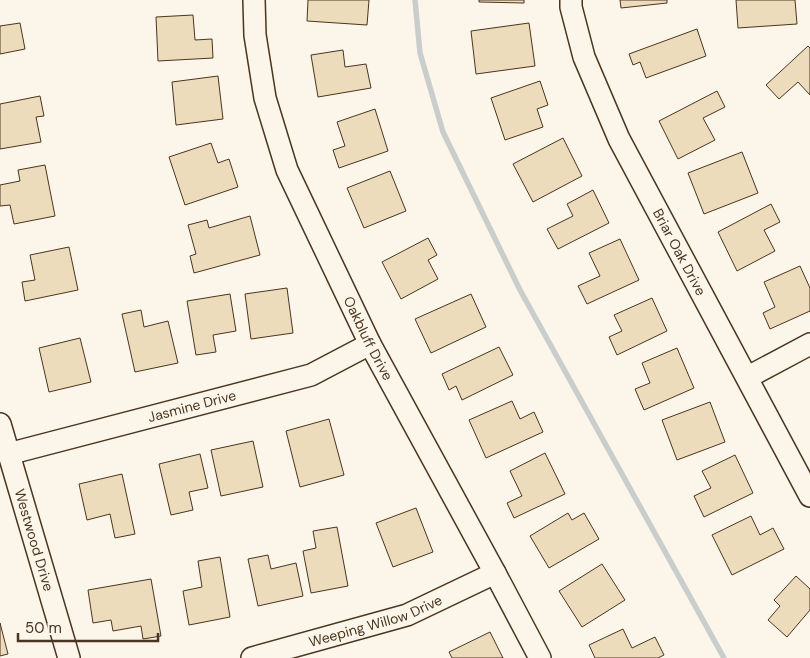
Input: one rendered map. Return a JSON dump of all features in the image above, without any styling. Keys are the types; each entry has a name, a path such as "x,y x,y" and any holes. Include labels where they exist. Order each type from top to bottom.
{"street":[{"name":"Oakbluff Drive","path":"254,0 255,35 265,98 287,170 370,344 540,658"},
{"name":"Briar Oak Drive","path":"571,0 571,7 584,57 620,138 810,496"},
{"name":"Jasmine Drive","path":"8,454 311,375 370,344"},
{"path":"748,377 810,344"},
{"name":"Westwood Drive","path":"0,424 69,658"},
{"name":"Weeping Willow Drive","path":"252,658 407,615 495,573"}],"building":[{"path":"308,0 369,0 367,25 307,21"},
{"path":"479,0 524,0 524,3 479,2"},
{"path":"620,0 667,0 667,3 621,8"},
{"path":"736,0 795,0 797,24 738,28"},
{"path":"193,15 195,40 212,39 213,58 158,61 156,17"},
{"path":"20,23 25,49 0,54 0,26"},
{"path":"529,23 535,66 476,74 471,31"},
{"path":"697,29 706,56 646,78 640,62 633,65 629,54"},
{"path":"808,46 810,48 810,95 798,82 779,99 766,85"},
{"path":"343,50 345,67 366,64 371,88 318,97 311,55"},
{"path":"218,76 223,119 176,125 172,82"},
{"path":"540,81 548,105 537,109 543,127 505,140 491,98"},
{"path":"717,91 725,107 703,118 715,140 678,159 659,121"},
{"path":"40,96 44,116 36,117 41,142 0,149 0,104"},
{"path":"375,109 388,151 339,168 333,150 345,146 337,122"},
{"path":"563,138 582,176 533,202 513,164"},
{"path":"211,143 218,163 229,159 238,187 185,205 169,157"},
{"path":"742,152 758,193 704,214 688,173"},
{"path":"45,165 55,216 14,224 10,205 0,206 0,185 20,181 18,170"},
{"path":"390,171 406,211 364,228 347,188"},
{"path":"593,190 609,223 558,249 547,229 573,216 567,204"},
{"path":"771,204 780,222 764,230 775,251 737,271 718,232"},
{"path":"250,216 260,255 194,273 190,256 196,254 188,225 207,220 209,228"},
{"path":"428,238 437,255 428,260 438,279 401,299 382,262"},
{"path":"620,239 639,280 587,304 578,286 600,276 589,253"},
{"path":"69,247 78,290 25,301 22,282 35,280 30,255"},
{"path":"800,266 810,288 810,311 770,329 763,313 775,307 764,282"},
{"path":"287,288 293,333 251,339 245,294"},
{"path":"230,294 236,331 213,335 216,352 196,355 187,301"},
{"path":"471,294 486,327 431,353 415,319"},
{"path":"652,298 667,331 617,355 609,337 622,331 614,315"},
{"path":"141,310 144,327 168,321 178,363 135,372 122,314"},
{"path":"80,338 91,382 49,392 39,348"},
{"path":"499,347 513,375 462,400 456,386 449,390 442,374"},
{"path":"677,348 694,388 644,410 635,389 650,383 642,363"},
{"path":"512,401 520,419 534,412 543,432 486,458 469,420"},
{"path":"710,402 725,442 677,460 662,420"},
{"path":"329,419 344,475 300,487 286,431"},
{"path":"253,441 263,487 221,496 211,450"},
{"path":"545,453 565,494 514,518 507,503 522,496 510,471"},
{"path":"200,454 208,488 189,492 193,510 171,515 159,464"},
{"path":"735,455 753,493 704,517 694,496 711,488 702,471"},
{"path":"122,474 135,534 115,538 110,514 87,520 79,484"},
{"path":"416,508 433,552 393,567 376,523"},
{"path":"568,513 572,520 584,513 599,539 549,568 530,536"},
{"path":"751,516 760,535 773,528 784,549 732,575 712,535"},
{"path":"337,527 348,586 311,593 303,551 316,548 313,531"},
{"path":"268,555 271,569 296,563 303,596 258,606 248,559"},
{"path":"220,557 230,617 189,625 183,591 202,587 198,561"},
{"path":"602,564 625,600 582,627 559,591"},
{"path":"796,576 810,589 810,610 787,637 768,620 780,606 774,600"},
{"path":"151,579 161,636 143,639 141,626 113,631 111,620 93,623 88,590"},
{"path":"0,623 8,654 0,656"},
{"path":"623,629 632,648 655,637 664,655 658,658 595,658 589,645"},
{"path":"490,632 503,658 452,658 449,652"}],"waterway":[{"path":"415,0 420,53 443,132 520,290 724,658"}]}
